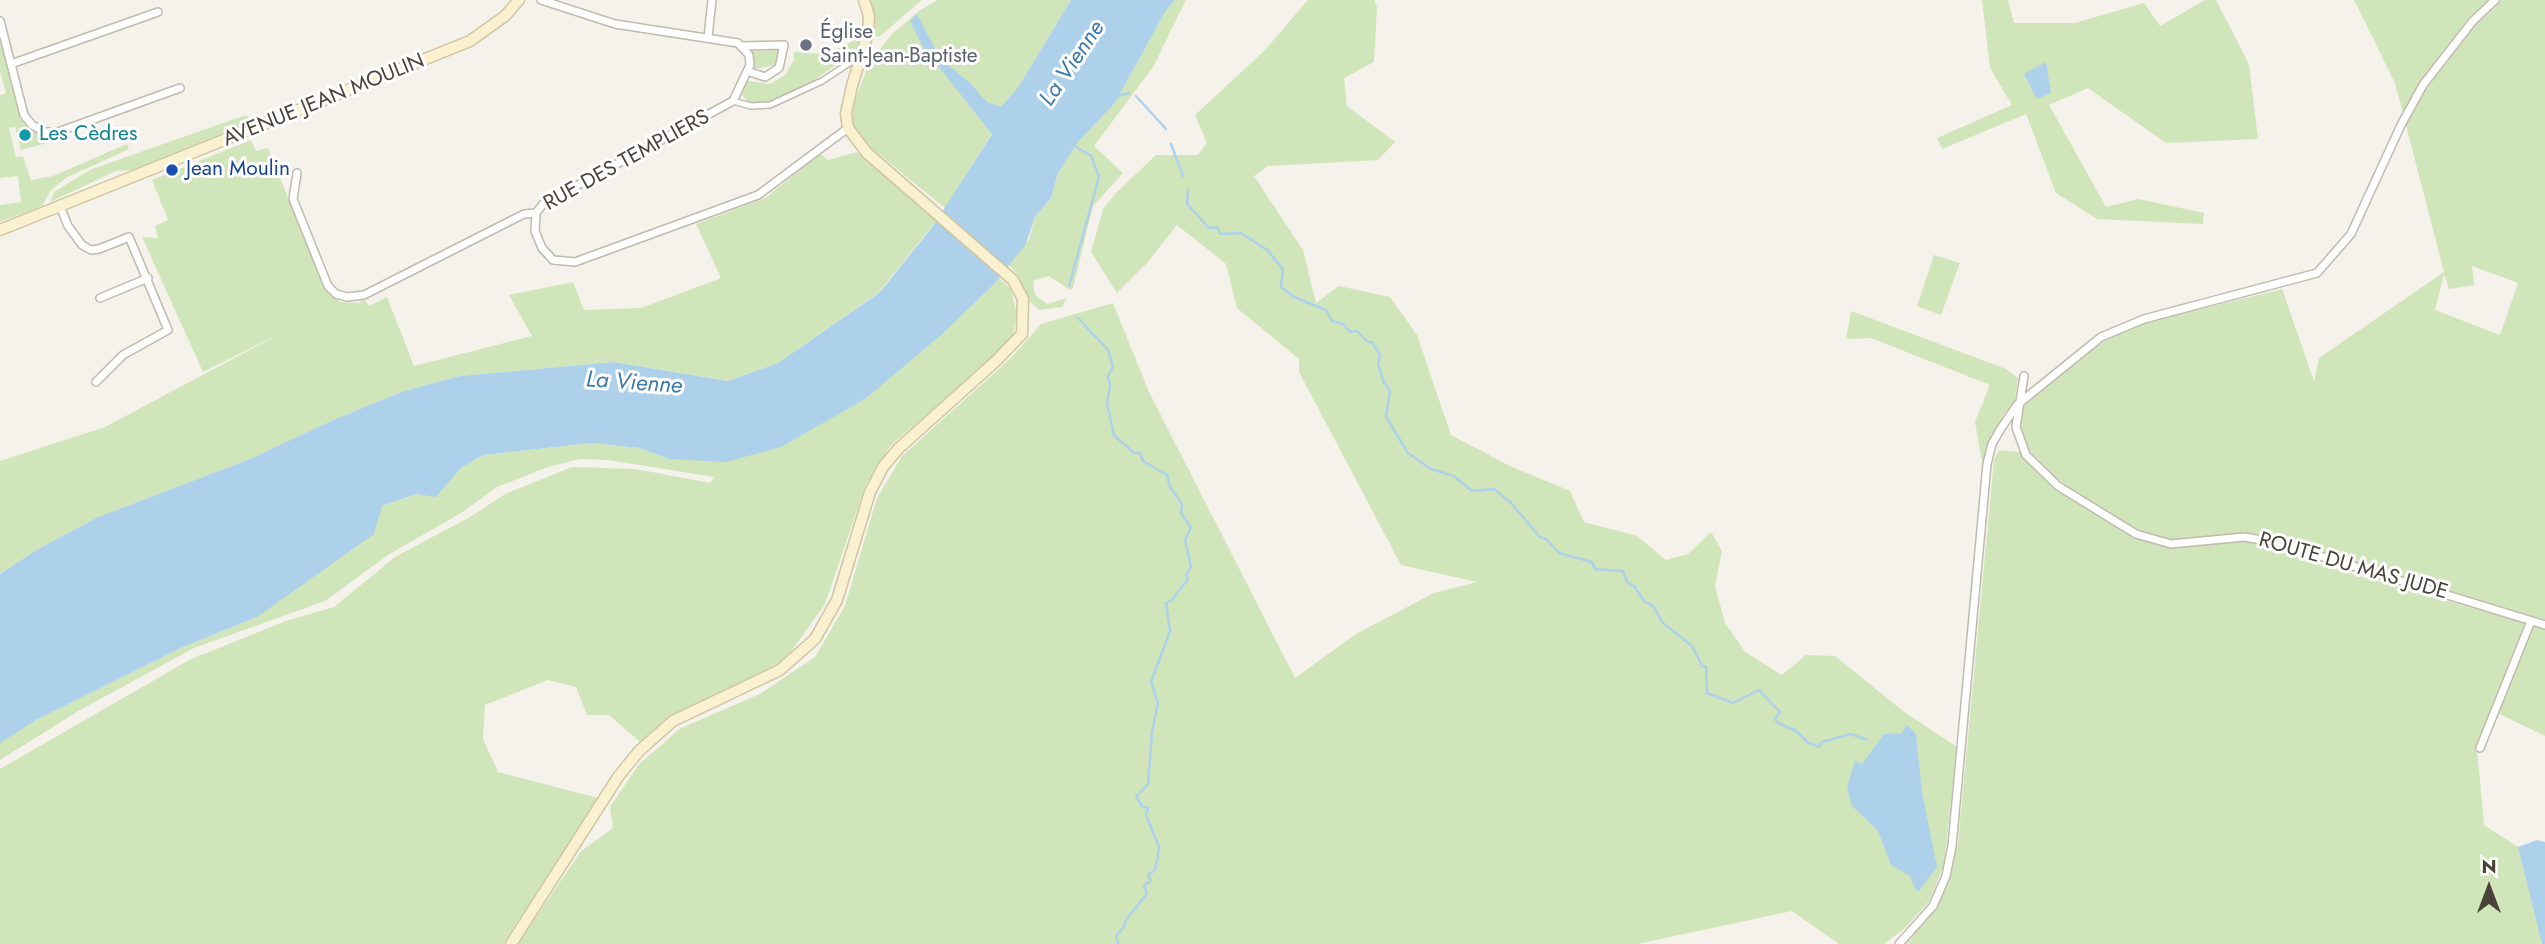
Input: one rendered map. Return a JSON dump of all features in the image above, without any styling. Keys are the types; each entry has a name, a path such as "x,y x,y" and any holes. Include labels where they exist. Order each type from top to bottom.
{"main road":[{"name":"AVENUE JEAN MOULIN","path":"0,230 470,41 505,16 519,0"},
{"path":"511,944 618,777 654,735 673,721 764,680 798,656 815,639 837,600 870,492 883,467 899,448 996,361 1021,334 1023,299 1019,289 1006,274 867,153 848,128 846,113 868,33 869,16 864,0"}],"street":[{"path":"541,0 615,24 743,46 784,46 779,68 765,77 747,71"},
{"path":"708,38 712,0"},
{"path":"1900,944 1933,906 1948,866 1987,464 1992,444 2017,405 2101,337 2144,319 2317,273 2351,234 2400,125 2423,85 2472,22 2495,0"},
{"path":"11,64 158,12"},
{"path":"0,21 24,115 32,125 45,132 58,132 180,88"},
{"path":"743,46 749,55 747,71 733,101 751,106 770,105 822,81 861,55"},
{"name":"RUE DES TEMPLIERS","path":"297,173 293,199 328,286 336,294 347,297 364,295 524,214 536,213 543,204 733,101"},
{"path":"536,213 535,231 542,247 553,260 575,261 758,195 848,128"},
{"path":"60,206 68,226 82,246 91,250 99,249 129,237 168,330 122,355 96,383"},
{"path":"100,298 148,278"},
{"path":"2017,405 2024,376"},
{"name":"ROUTE DU MAS JUDE","path":"2017,405 2016,427 2026,455 2058,486 2136,534 2171,544 2244,537 2274,542 2545,625"},
{"path":"2480,748 2531,621"}],"green space":[{"path":"869,0 922,0 879,37 875,35 875,16"},
{"path":"938,0 1071,0 1019,86 1001,107 992,133 945,208 865,143 853,125 853,107 868,65 891,35 920,10"},
{"path":"1175,0 1186,0 1153,67 1094,146 1123,173 1093,206 1073,288 1070,290 1049,276 1033,281 1035,295 1047,304 1067,298 1062,307 1039,310 1029,301 1018,275 1008,264 1029,240 1035,217 1051,198 1058,173 1078,142 1115,103 1165,12"},
{"path":"1308,0 1374,0 1377,7 1374,62 1344,78 1347,106 1395,142 1378,160 1268,166 1254,176 1303,250 1316,303 1339,286 1390,297 1417,335 1451,435 1510,466 1570,491 1584,522 1637,536 1666,560 1688,554 1711,532 1722,551 1715,586 1725,623 1745,652 1782,675 1806,655 1835,656 1903,711 1957,747 1944,864 1930,900 1905,928 1884,944 1839,944 1792,911 1637,944 518,944 581,851 613,828 610,807 639,764 681,728 760,694 815,657 845,606 877,498 902,456 1012,357 1041,324 1113,303 1149,392 1295,678 1356,634 1434,593 1477,582 1401,565 1299,372 1299,359 1237,308 1226,264 1177,225 1146,264 1117,293 1091,252 1103,209 1116,193 1156,155 1198,155 1207,143 1195,115 1265,50"},
{"path":"1982,0 2008,0 2014,23 2075,23 2144,3 2160,26 2205,0 2216,0 2249,64 2258,139 2166,143 2088,88 2049,105 2106,207 2138,199 2204,213 2203,224 2097,219 2056,193 2026,114 1942,149 1937,138 2012,105 1990,68"},
{"path":"2354,0 2545,0 2545,620 2273,537 2315,563 2545,629 2545,736 2491,710 2477,749 2484,825 2518,847 2545,944 1907,944 1940,902 1958,843 1994,460 1999,450 2021,452 2046,481 2069,496 2068,487 2036,461 2026,444 2020,423 2023,407 2088,352 2110,338 2148,322 2282,289 2314,381 2319,358 2444,272 2395,83","holes":["2472,266 2518,283 2500,335 2435,310 2444,274 2449,289 2474,285"]},
{"path":"862,37 857,50 803,88 772,101 755,104 748,102 742,95 747,81 770,84 785,75 794,60 794,52 821,54 845,46"},
{"path":"0,38 21,119 31,131 47,137 47,143 21,150 15,127 9,128 16,157 23,156 31,180 53,176 127,144 129,149 66,178 51,190 42,206 0,222 0,205 21,202 18,176 0,178 0,95 6,93 0,72"},
{"path":"779,50 776,65 754,69 752,51"},
{"path":"248,116 251,122 132,170 116,171 50,202 55,191 92,169"},
{"path":"251,140 256,151 268,148 326,291 340,302 357,303 365,300 369,306 387,297 414,366 532,336 509,295 573,282 584,310 641,308 721,278 696,224 765,198 820,154 828,160 857,152 937,220 879,292 778,363 728,381 614,362 460,376 404,391 333,420 250,459 98,517 38,549 0,574 0,461 105,427 287,330 203,372 142,237 158,238 155,226 168,220 152,180"},
{"path":"1934,255 1960,263 1941,315 1917,306"},
{"path":"998,277 1011,289 1017,315 1013,335 1000,352 891,445 866,484 825,604 785,660 668,719 640,742 609,715 587,715 576,687 548,680 485,705 483,739 498,772 598,798 503,944 0,944 0,769 189,660 286,621 334,607 395,557 470,517 505,494 572,467 636,469 710,483 714,477 608,460 580,459 548,467 497,487 461,513 388,555 325,601 194,648 80,710 0,760 0,742 36,720 183,647 257,617 382,506 416,494 436,496 461,468 483,455 592,443 639,448 669,459 827,419 865,399"},
{"path":"1851,311 2006,369 2018,378 2015,400 2003,416 1982,462 1975,422 1990,385 1871,338 1846,339"}],"water":[{"name":"La Vienne","path":"1071,0 1175,0 1165,12 1115,103 1078,142 1058,173 1051,198 1035,217 1026,244 994,284 940,336 865,399 781,447 726,462 669,459 639,448 592,443 483,455 461,468 436,497 416,494 382,506 374,534 257,617 183,647 36,720 0,743 0,574 38,549 98,517 250,459 333,420 404,391 460,376 614,362 728,381 778,363 880,292 933,226 992,134 923,47 910,21 917,14 940,58 970,83 987,102 1001,107 1019,86"},
{"path":"2046,62 2051,93 2037,99 2024,74"},
{"path":"1907,725 1916,734 1922,792 1937,867 1919,891 1910,876 1891,865 1878,831 1852,806 1847,787 1855,761 1862,764 1884,734 1901,733"},
{"path":"2537,840 2545,842 2545,944 2542,944 2518,847"}],"waterway":[{"path":"1115,97 1129,93"},
{"path":"1136,96 1166,129"},
{"path":"1171,144 1183,176"},
{"path":"1069,286 1099,177 1091,156 1073,145"},
{"path":"1188,190 1187,204 1209,228 1217,227 1221,234 1241,233 1267,250 1283,269 1281,287 1294,297 1326,310 1332,321 1343,324 1350,332 1357,331 1368,342 1372,342 1380,355 1378,365 1384,383 1390,390 1386,417 1408,453 1431,469 1454,476 1472,491 1494,489 1559,553 1592,562 1595,569 1623,571 1627,582 1635,587 1644,601 1653,606 1663,623 1692,646 1702,666 1706,667 1707,693 1733,703 1759,690 1780,712 1775,719 1778,723 1796,731 1807,742 1819,747 1822,742 1851,734 1867,740"},
{"path":"1078,318 1108,350 1113,367 1108,376 1110,386 1107,403 1114,435 1134,453 1140,453 1143,461 1167,475 1170,487 1182,504 1181,513 1191,528 1185,540 1191,567 1186,575 1188,579 1172,600 1166,603 1170,631 1151,682 1158,703 1152,732 1148,784 1136,797 1143,807 1148,808 1146,815 1159,847 1158,855 1155,870 1148,875 1151,881 1144,885 1147,894 1116,936 1118,944"}],"place":[{"name":"Église Saint-Jean-Baptiste","path":"806,45"},
{"name":"Les Cèdres","path":"25,135"},
{"name":"Jean Moulin","path":"172,170"}]}
